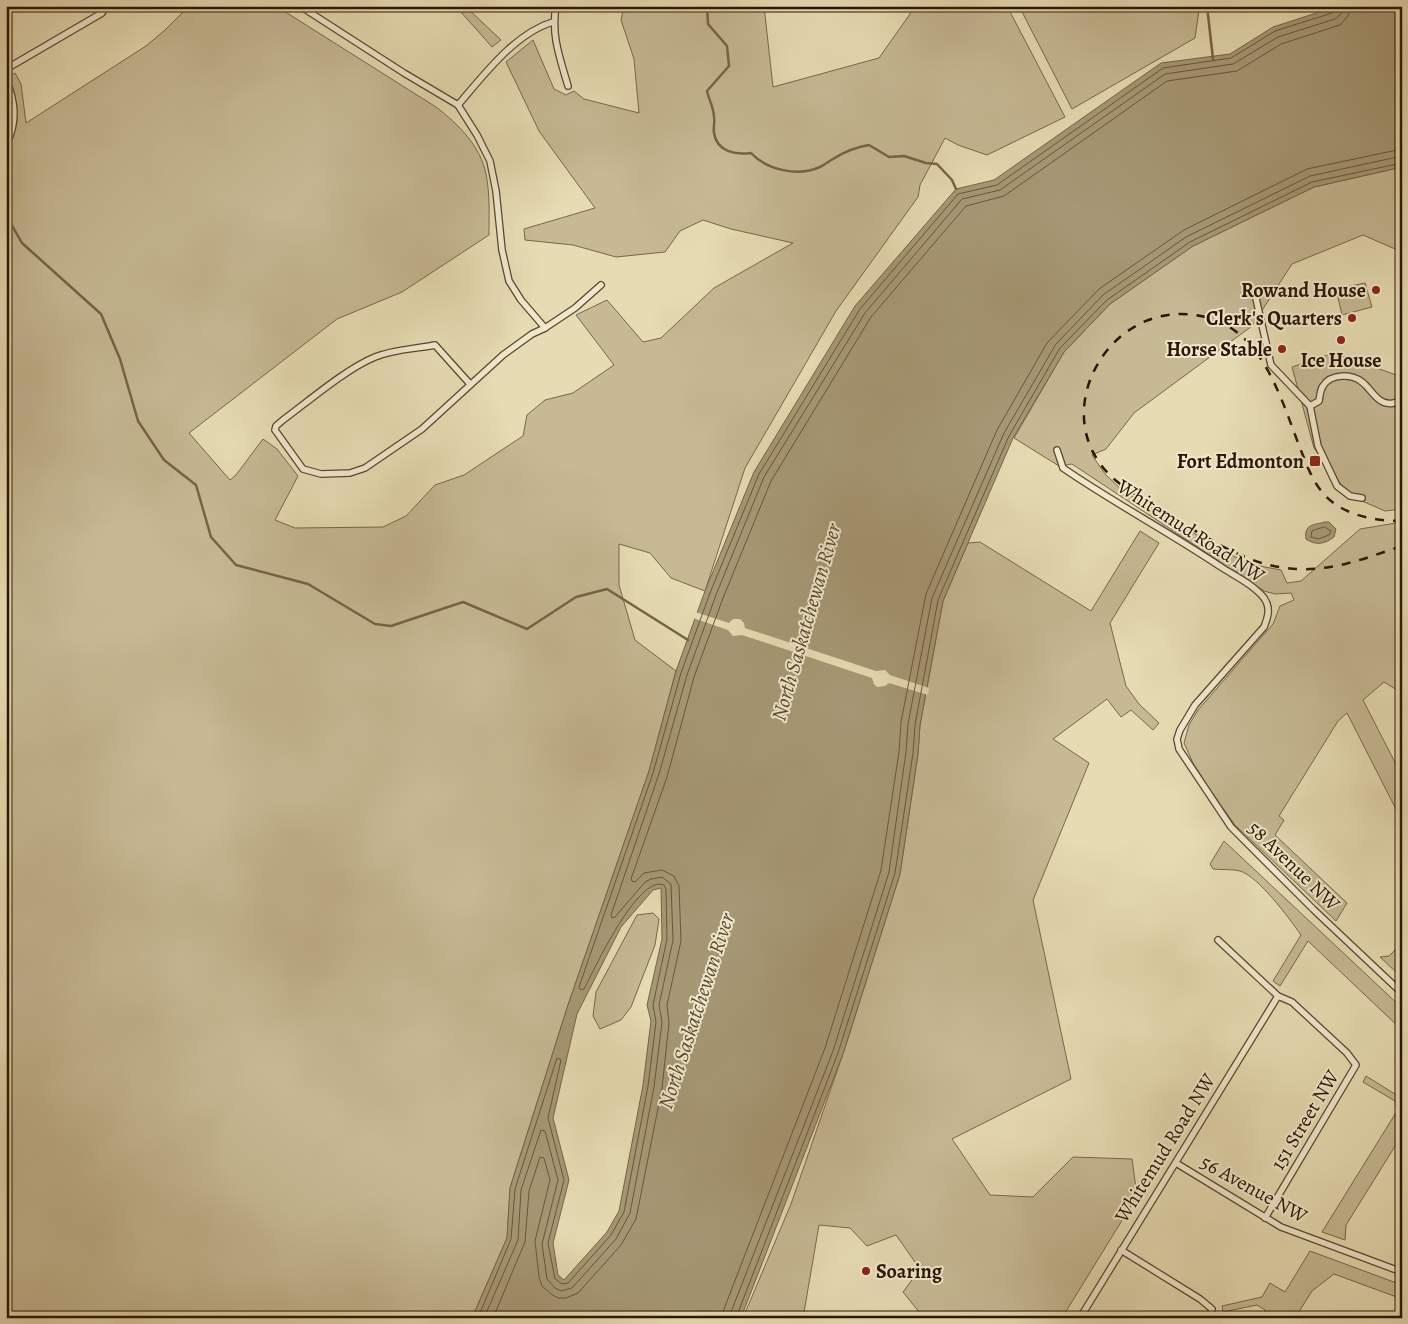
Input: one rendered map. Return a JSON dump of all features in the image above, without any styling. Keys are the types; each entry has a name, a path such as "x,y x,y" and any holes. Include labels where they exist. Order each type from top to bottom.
{"street":[{"path":"6,69 102,13 106,6"},
{"path":"300,6 404,73 458,105 477,135 490,161 496,191 502,250 509,281 521,300 545,328"},
{"path":"556,6 553,22 556,43 568,86"},
{"path":"458,105 492,67 517,43 539,26 553,22"},
{"path":"6,79 12,94 15,115 10,137 6,144"},
{"path":"470,384 435,345 411,350 399,349 374,357 347,374 283,420 276,426 275,430 303,469 321,474 350,473 365,468 422,429 502,355 575,308 601,285"},
{"path":"1255,294 1272,365 1310,406 1318,446 1337,486 1350,496 1362,498"},
{"path":"1310,406 1319,401 1320,392 1328,380 1342,376 1359,380 1374,396 1384,402 1394,403 1402,400"},
{"name":"Whitemud Road NW","path":"1057,450 1063,468 1207,558 1256,591 1268,606 1268,616 1264,627 1195,705 1184,722 1177,739 1179,749"},
{"name":"58 Avenue NW","path":"1179,749 1230,827 1314,910 1402,992"},
{"path":"1218,940 1278,996"},
{"name":"Whitemud Road NW","path":"1080,1318 1278,996"},
{"name":"151 Street NW","path":"1265,1218 1356,1065 1347,1053 1292,1002 1278,996"},
{"name":"56 Avenue NW","path":"1176,1163 1281,1227 1402,1272"},
{"path":"1121,1250 1200,1299 1212,1309 1210,1318"}],"shaded area":[{"path":"189,6 276,6 436,107 467,136 479,154 486,174 489,196 489,235 402,292 337,319 189,433 230,480 236,475 263,439 277,449 298,476 275,520 295,528 383,527 406,516 435,485 464,475 523,436 527,415 545,400 573,393 614,365 576,315 607,300 643,342 661,338 714,288 793,243 731,229 703,220 680,231 665,252 616,257 573,245 525,240 524,229 595,208 539,131 506,62 533,40 554,89 566,95 574,91 584,99 639,113 634,59 621,20 624,6 764,6 773,87 879,58 910,14 912,6 1007,6 1065,117 987,155 958,145 945,138 920,185 918,197 836,311 745,468 705,591 671,578 650,553 619,544 619,585 635,640 676,671 649,771 568,1005 510,1188 507,1238 472,1318 6,1318 6,80 15,73 21,84 26,123 146,46"},
{"path":"464,6 501,40 492,47 460,11"},
{"path":"1019,6 1206,6 1199,10 1195,38 1072,109"},
{"path":"1402,167 1402,252 1363,235 1292,264 1252,326 1134,413 1106,449 1092,455 1105,474 1122,490 1249,564 1281,570 1287,583 1301,581 1360,529 1402,522 1402,693 1384,682 1363,700 1402,776 1402,821 1347,713 1338,721 1279,816 1284,820 1275,835 1347,903 1336,921 1235,825 1193,763 1184,743 1189,725 1198,710 1273,624 1280,606 1294,600 1291,593 1275,594 1264,591 1072,464 1059,466 1014,438 1064,352 1110,304 1193,246 1314,187"},
{"path":"1365,283 1372,307 1342,315 1336,289"},
{"path":"1334,353 1402,377 1402,509 1385,511 1362,501 1345,490 1314,448 1292,367"},
{"path":"1140,531 1159,543 1110,623 1126,686 1139,704 1159,723 1153,730 1131,710 1121,717 1107,699 1053,739 1089,763 1033,900 1071,1079 952,1139 990,1195 1033,1197 1073,1157 1132,1159 1137,1196 1062,1318 924,1318 903,1292 920,1269 896,1235 867,1246 850,1228 819,1225 803,1318 743,1318 791,1204 845,1048 900,874 918,754 920,725 943,601 968,543 980,542 1091,611"},
{"path":"1224,841 1402,1008 1402,1030 1308,941 1280,986 1273,981 1301,935 1273,899 1256,881 1237,870 1213,869 1210,864"},
{"path":"653,913 659,919 655,945 631,1007 621,1020 600,1029 593,1016 596,992 637,915"},
{"path":"1402,943 1402,958 1397,963 1397,973 1380,957 1389,956"},
{"path":"1366,1076 1398,1096 1402,1095 1402,1135 1346,1225 1345,1240 1322,1232 1397,1111 1395,1101 1363,1082"},
{"path":"1310,1251 1402,1285 1402,1299 1334,1274 1312,1291 1295,1318 1266,1318 1265,1310 1257,1305 1223,1312 1222,1306 1262,1297 1270,1283 1285,1292"}],"water":[{"name":"North Saskatchewan River","path":"1338,6 1402,6 1402,167 1314,187 1193,246 1110,304 1064,352 1013,438 943,601 920,725 918,754 900,874 843,1054 741,1318 472,1318 507,1238 510,1188 568,1005 649,771 676,671 705,591 754,472 855,306 956,189 994,180 1161,63 1230,54 1273,27","holes":["661,888 662,939 647,1005 651,1021 643,1085 619,1211 607,1232 564,1280 558,1275 553,1243 569,1180 553,1118 577,1014 621,927 653,890"]},
{"path":"1329,522 1336,529 1334,537 1320,543 1313,543 1306,539 1306,531 1310,526"}],"pier":[{"path":"695,612 729,623 733,619 740,619 744,623 745,628 876,671 885,670 890,675 929,688 928,695 889,683 885,686 877,687 872,678 742,635 733,636 728,630 693,618"}],"waterway":[{"path":"707,6 708,24 727,46 729,66 707,91 714,114 714,133 723,148 733,153 751,153 765,164 774,168 802,171 820,167 837,156 869,145 889,157 904,156 926,163 937,164 952,180 956,189"},
{"path":"1207,6 1213,59"},
{"path":"6,215 22,243 101,314 120,359 138,421 164,460 196,485 211,537 236,565 308,584 375,624 391,626 463,602 527,629 576,597 607,589 688,640"}],"railway":[{"path":"1402,521 1380,520 1358,515 1338,506 1322,492 1308,468 1270,375 1259,356 1246,340 1231,328 1212,319 1176,314 1143,322 1116,341 1096,367 1085,397 1085,429 1097,459 1123,486 1197,532 1250,559 1268,565 1287,568 1330,567 1402,546"}],"place":[{"name":"Rowand House","path":"1376,290"},
{"name":"Clerk's Quarters","path":"1352,318"},
{"name":"Ice House","path":"1341,340"},
{"name":"Horse Stable","path":"1282,349"},
{"name":"Fort Edmonton","path":"1315,461"},
{"name":"Soaring","path":"866,1271"}]}
